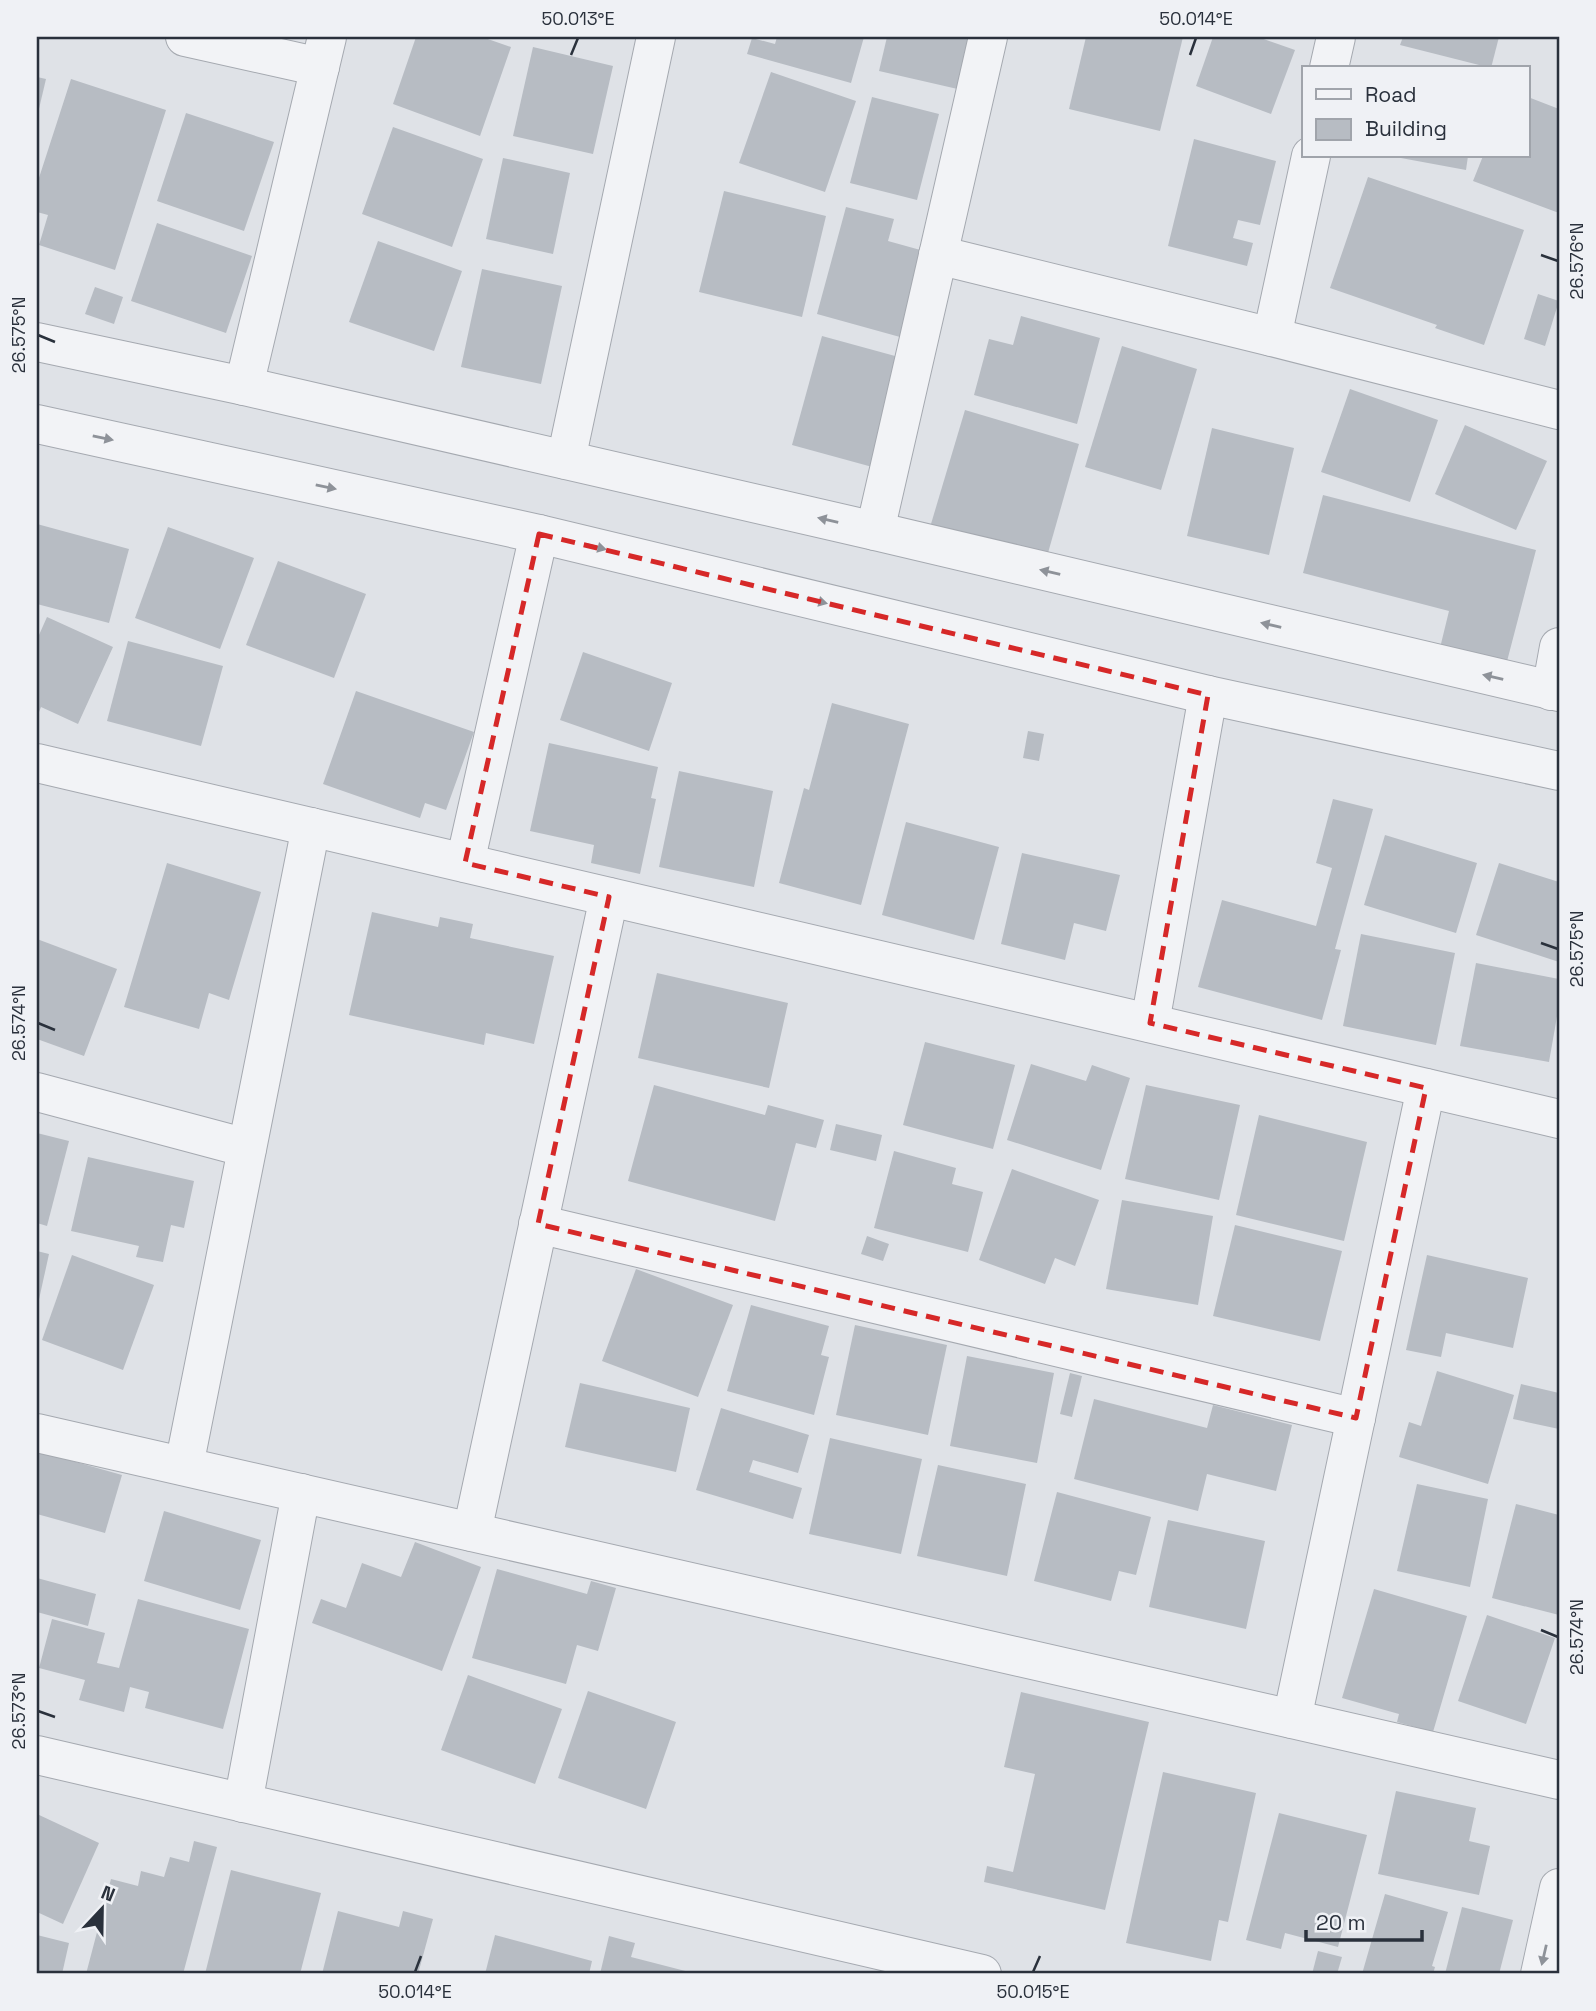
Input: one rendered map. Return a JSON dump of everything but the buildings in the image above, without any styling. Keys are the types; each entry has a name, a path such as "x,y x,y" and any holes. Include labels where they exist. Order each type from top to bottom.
{"street":[{"path":"185,37 324,52 244,386"},
{"path":"566,460 656,37"},
{"path":"875,531 988,37"},
{"path":"1329,66 1336,37"},
{"path":"1272,337 1311,158"},
{"path":"938,255 1559,410"},
{"path":"37,342 244,386 875,531 1555,692 1559,648"},
{"path":"37,424 539,534 1208,695 1559,771"},
{"path":"465,863 539,534"},
{"path":"1150,1023 1208,695"},
{"path":"37,763 1559,1119"},
{"path":"184,1466 311,827"},
{"path":"472,1532 609,897"},
{"path":"1292,1719 1426,1088"},
{"path":"37,1093 247,1148"},
{"path":"538,1224 1356,1418"},
{"path":"37,1433 1559,1780"},
{"path":"243,1803 301,1493"},
{"path":"37,1755 982,1974"},
{"path":"1539,1974 1559,1888"}],"highlighted area":[{"path":"539,534 1208,695 1150,1023 1426,1088 1356,1418 538,1224 609,897 465,863"}]}
